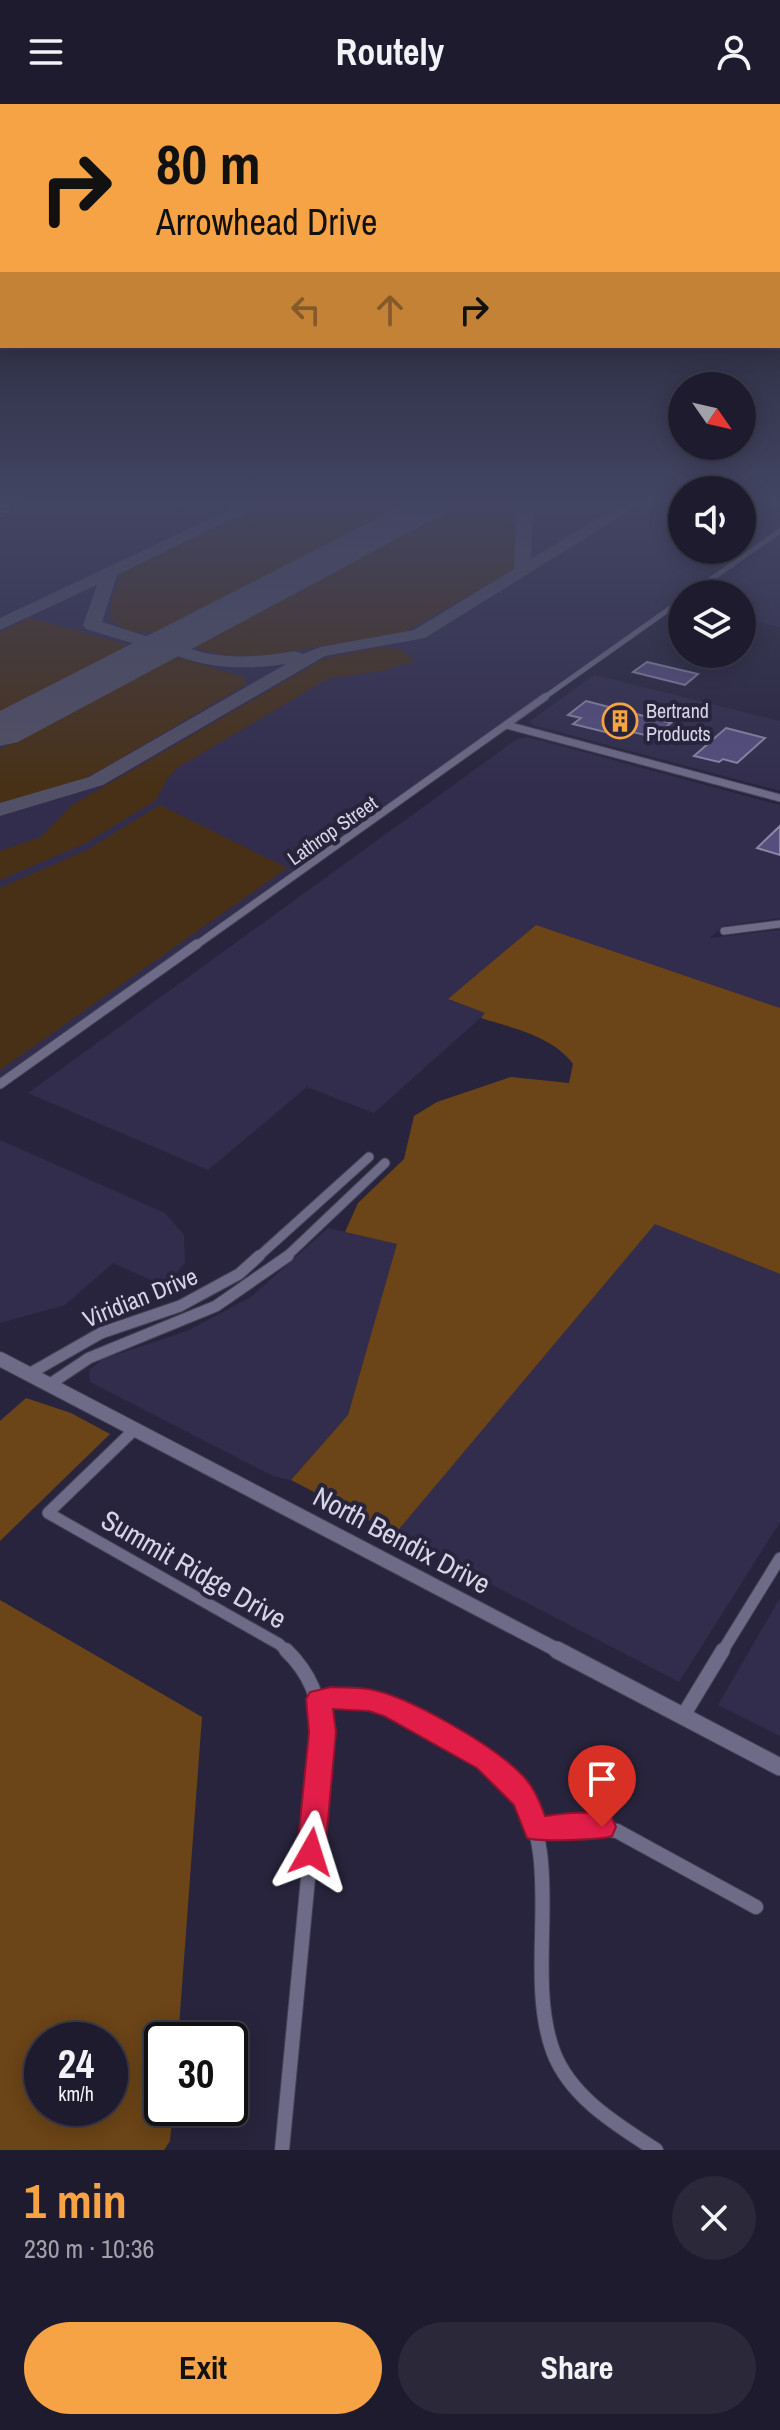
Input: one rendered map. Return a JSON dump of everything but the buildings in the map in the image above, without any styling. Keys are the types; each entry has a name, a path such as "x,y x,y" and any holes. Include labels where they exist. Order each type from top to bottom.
{"street":[{"name":"Lathrop Street","path":"0,1084 668,610"},
{"path":"507,725 780,798"},
{"path":"724,931 780,924"},
{"name":"Viridian Drive","path":"29,1374 101,1333 180,1306 239,1274 369,1157"},
{"name":"Viridian Drive","path":"50,1384 87,1357 191,1318 240,1292 281,1260 385,1163"},
{"name":"North Bendix Drive","path":"0,1359 780,1767"},
{"name":"Summit Ridge Drive","path":"135,1429 48,1513 279,1644 305,1669 319,1699 322,1732 282,2150"},
{"path":"683,1716 780,1558"},
{"path":"319,1699 350,1697 377,1702 474,1752 513,1783 524,1798 537,1829 541,2003 553,2053 562,2071 585,2098 620,2127 656,2150"},
{"path":"537,1829 577,1825 617,1831 756,1907"}],"shaded area":[{"path":"0,598 668,598 668,607 0,1077"},
{"path":"112,598 227,598 163,631 135,631 122,627 110,618"},
{"path":"282,598 463,598 405,632 243,660 195,648 196,644"},
{"path":"756,598 780,598 780,627 756,622"},
{"path":"30,618 122,643 129,649 0,716 0,632"},
{"path":"379,647 403,650 414,661 383,671 329,678 177,768 156,800 86,843 0,880 0,851 41,837 72,805 323,659"},
{"path":"174,656 244,677 245,685 99,771 74,783 0,803 0,749"},
{"path":"594,675 780,721 780,791 532,725 530,721"},
{"path":"528,737 780,805 780,918 723,926 710,938 780,930 780,1008 536,925 449,1000 486,1013 374,1113 307,1087 208,1170 28,1093 517,739"},
{"path":"160,805 287,868 0,1070 0,888 87,850"},
{"path":"536,925 780,1008 780,1274 655,1224 395,1534 291,1480 348,1415 397,1244 345,1232 358,1203 404,1159 414,1116 437,1102 511,1077 569,1083 573,1064 555,1046 531,1034 481,1018 485,1013 448,999"},
{"path":"0,1140 165,1213 184,1235 185,1263 164,1286 113,1263 65,1305 0,1323"},
{"path":"655,1223 780,1274 780,1522 679,1682 395,1534"},
{"path":"328,1228 398,1244 348,1415 291,1480 273,1476 90,1382 89,1370 103,1359 187,1331 251,1297"},
{"path":"26,1398 71,1413 110,1434 0,1541 0,1421"},
{"path":"780,1598 780,1736 718,1705"},
{"path":"0,1600 202,1717 179,2022 144,2022 144,2126 171,2126 170,2141 164,2150 0,2150"}],"taxiway":[{"path":"0,625 56,598"},
{"path":"101,598 92,625 148,643 178,638 173,648 203,659 234,663 296,657"},
{"path":"0,810 96,781 320,652 419,634 477,598"}],"runway":[{"path":"0,731 253,598"}],"place":[{"name":"Bertrand Products","path":"620,721"}],"route":[{"path":"311,1852 322,1732 319,1699 350,1697 392,1707 474,1752 513,1783 533,1815 537,1829 577,1825 602,1827"}]}
